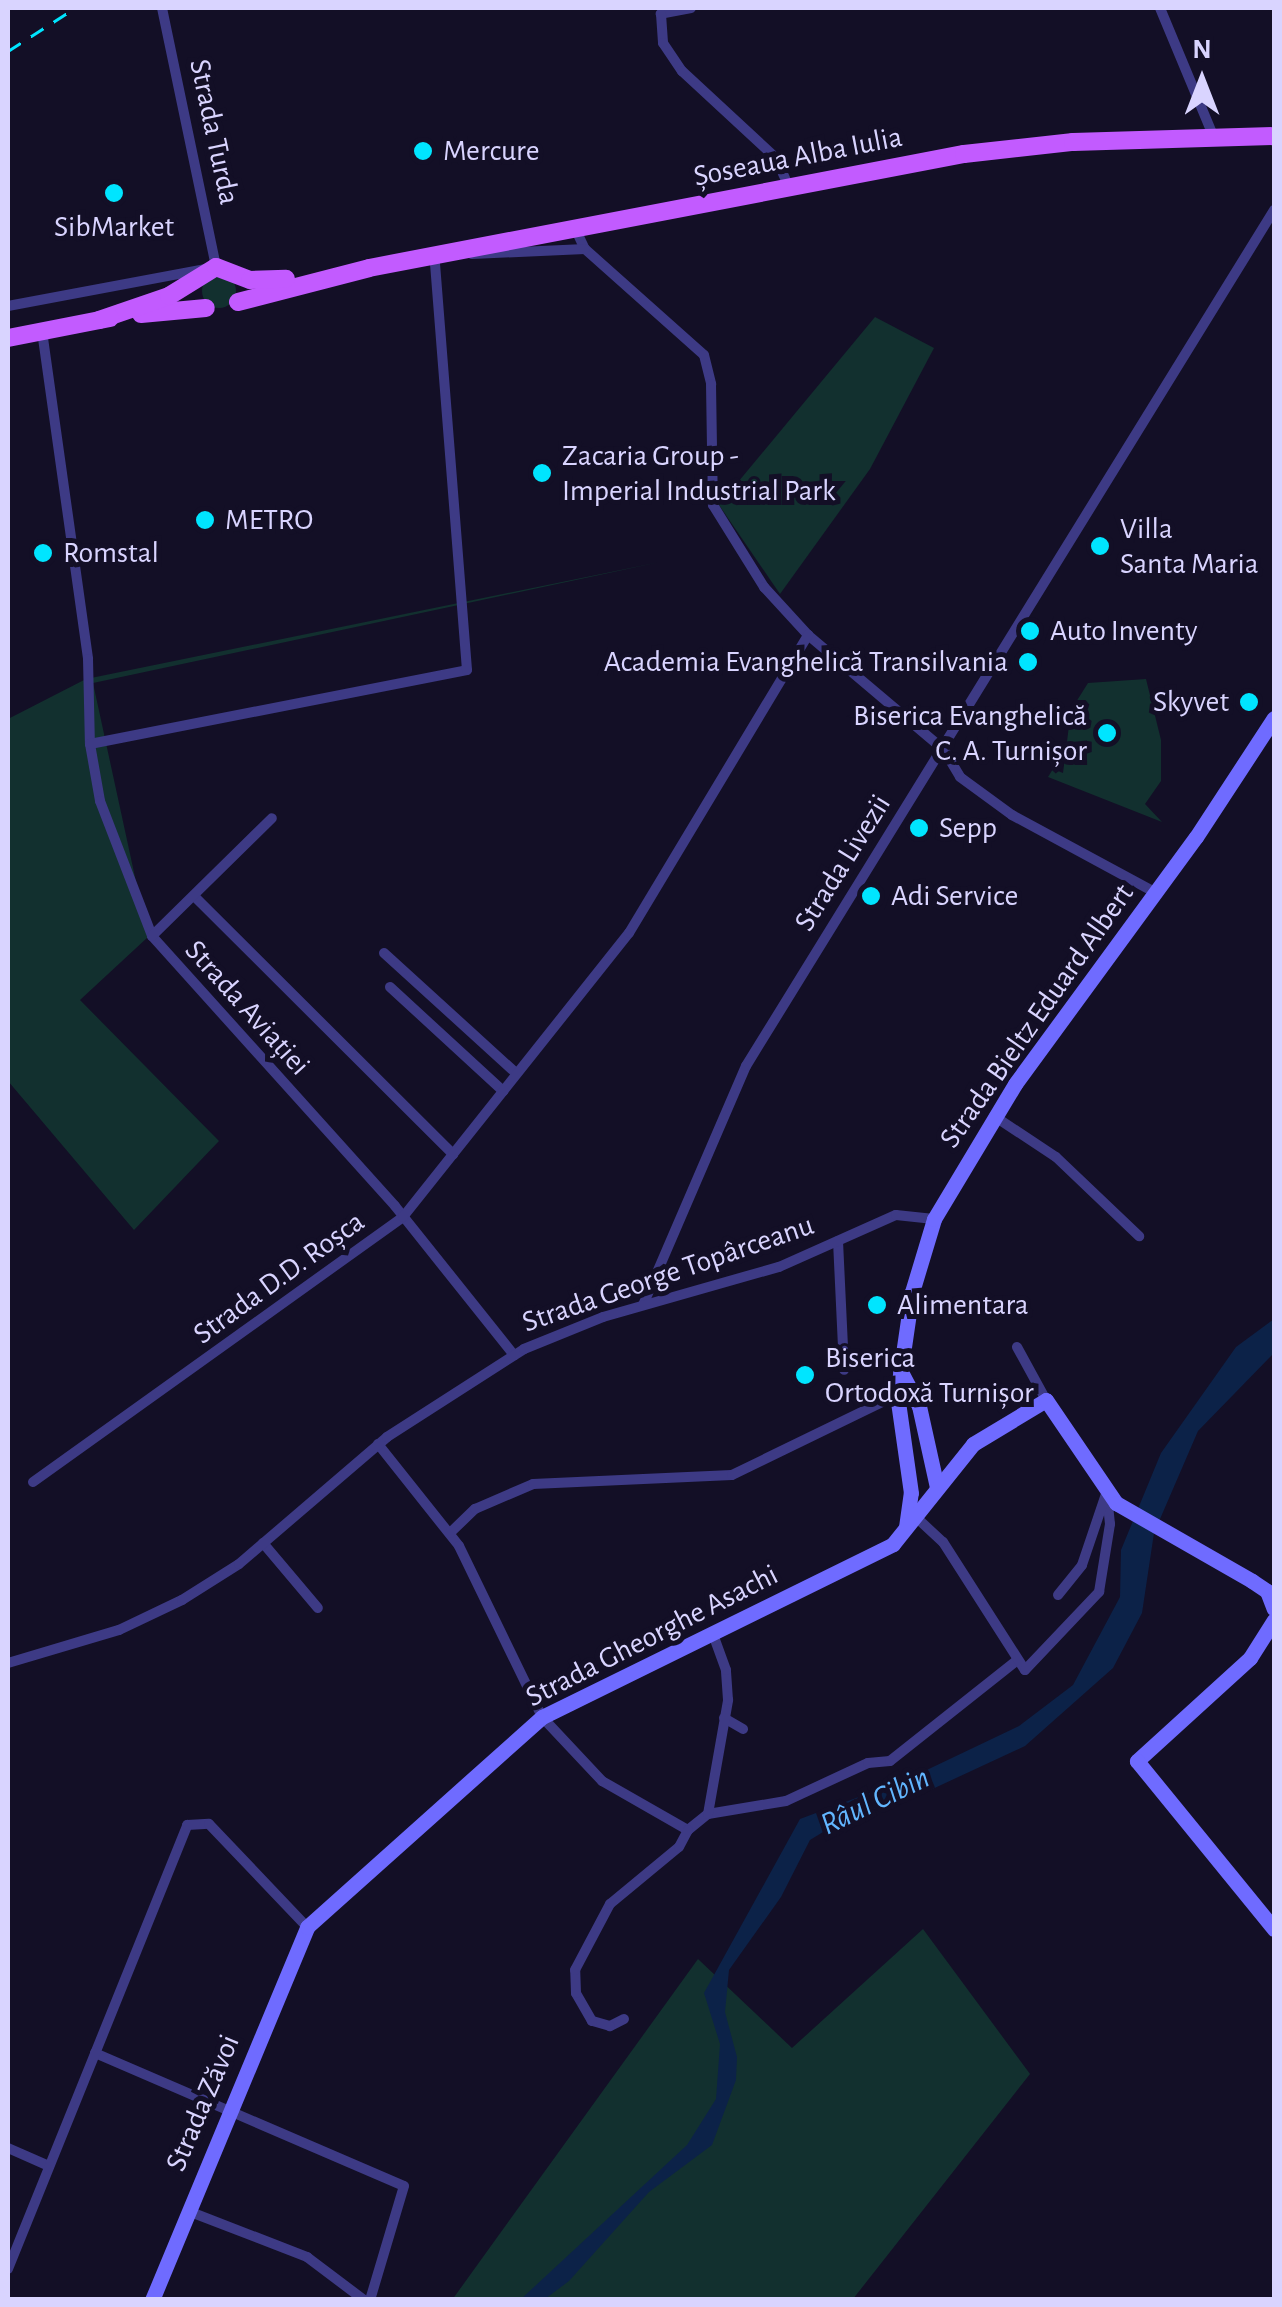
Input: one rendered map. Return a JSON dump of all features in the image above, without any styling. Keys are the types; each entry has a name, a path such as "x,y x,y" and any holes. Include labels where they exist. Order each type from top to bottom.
{"main road":[{"name":"Șoseaua Alba Iulia","path":"238,302 336,274 789,186 1022,146 1274,136"},
{"path":"202,273 197,296 206,308"},
{"path":"8,338 99,320 206,308 225,311 238,302 237,276 202,273 99,320"},
{"name":"Șoseaua Alba Iulia","path":"237,276 257,281 336,274"}],"street":[{"name":"Strada Turda","path":"162,8 202,273"},
{"path":"691,8 661,14 662,43 682,70 776,158 789,186"},
{"path":"1160,8 1214,138"},
{"name":"Strada Livezii","path":"643,1305 746,1066 1274,210"},
{"path":"574,227 585,248 704,355 711,384 713,505 764,586 808,635 944,750 960,777 1012,815 1156,893"},
{"path":"90,744 467,670 439,254 585,248"},
{"path":"8,306 202,273"},
{"name":"Strada Aviației","path":"42,331 88,658 90,744 100,801 152,936 403,1217 514,1354"},
{"name":"Strada D.D. Roșca","path":"33,1482 403,1217 629,933 808,635"},
{"name":"Strada Bieltz Eduard Albert","path":"904,1535 911,1493 898,1395 900,1370 912,1292 934,1220 994,1116 1273,725"},
{"path":"152,936 272,818"},
{"path":"194,896 453,1154"},
{"path":"384,953 516,1074"},
{"path":"390,987 503,1091"},
{"path":"994,1116 1056,1157 1139,1236"},
{"name":"Strada George Topârceanu","path":"8,1663 150,1616 263,1543 378,1444 514,1354 643,1305 779,1267 896,1215 934,1220"},
{"path":"838,1241 844,1370"},
{"path":"1018,1347 1046,1400 1106,1493 1126,1511 1267,1591 1274,1609"},
{"path":"900,1370 930,1450 937,1486"},
{"path":"450,1533 500,1495 533,1484 732,1475 898,1395"},
{"path":"930,1450 947,1456 966,1450 1046,1400"},
{"path":"378,1444 450,1533 484,1588 542,1717 602,1782 688,1830"},
{"path":"904,1535 966,1450"},
{"path":"1058,1595 1082,1565 1106,1493"},
{"path":"624,2019 600,2025 586,2014 575,1970 610,1904 679,1847 688,1830 708,1814 786,1801 868,1764 890,1761 1020,1666 1094,1602 1104,1568 1106,1493"},
{"path":"918,1519 943,1542 1020,1666"},
{"name":"Strada Gheorghe Asachi","path":"307,1928 542,1717 904,1535"},
{"path":"263,1543 318,1608"},
{"path":"1082,1565 1104,1568"},
{"path":"1274,1620 1250,1658 1137,1761 1274,1929"},
{"path":"708,1814 724,1718 726,1670 713,1634"},
{"path":"724,1718 743,1729"},
{"path":"8,2269 192,1820 209,1824 307,1928"},
{"name":"Strada Zăvoi","path":"152,2300 307,1928"},
{"path":"95,2053 404,2186 367,2300 307,2257 188,2211"},
{"path":"8,2148 49,2166"}],"green space":[{"path":"219,274 231,279 236,291 231,303 219,308 207,303 202,291 207,279"},
{"path":"875,317 934,348 870,469 780,594 719,505"},
{"path":"660,562 93,683 148,937 80,1000 219,1141 134,1230 8,1081 8,719 86,679"},
{"path":"1146,679 1161,740 1161,781 1145,804 1162,822 1048,777 1053,769 1063,773 1071,710 1088,683"},
{"path":"923,1929 1030,2074 853,2299 452,2300 698,1959 792,2048"}],"water":[{"name":"Râul Cibin","path":"1274,1319 1274,1353 1198,1431 1154,1533 1142,1613 1113,1668 1025,1746 926,1792 846,1818 810,1840 781,1897 729,1970 725,2012 737,2057 736,2080 712,2145 649,2192 569,2281 545,2299 520,2300 687,2145 716,2099 720,2044 704,1993 800,1819 912,1777 1019,1726 1073,1685 1120,1597 1121,1550 1161,1453 1236,1347"}],"railway":[{"path":"8,51 75,8"}],"place":[{"name":"Mercure","path":"423,151"},
{"name":"SibMarket","path":"114,193"},
{"name":"Zacaria Group - Imperial Industrial Park","path":"542,473"},
{"name":"METRO","path":"205,520"},
{"name":"Villa Santa Maria","path":"1100,546"},
{"name":"Romstal","path":"43,553"},
{"name":"Auto Inventy","path":"1030,631"},
{"name":"Academia Evanghelică Transilvania","path":"1028,662"},
{"name":"Skyvet","path":"1249,702"},
{"name":"Biserica Evanghelică C. A. Turnișor","path":"1107,733"},
{"name":"Sepp","path":"919,828"},
{"name":"Adi Service","path":"871,896"},
{"name":"Alimentara","path":"877,1305"},
{"name":"Biserica Ortodoxă Turnișor","path":"805,1375"}]}
